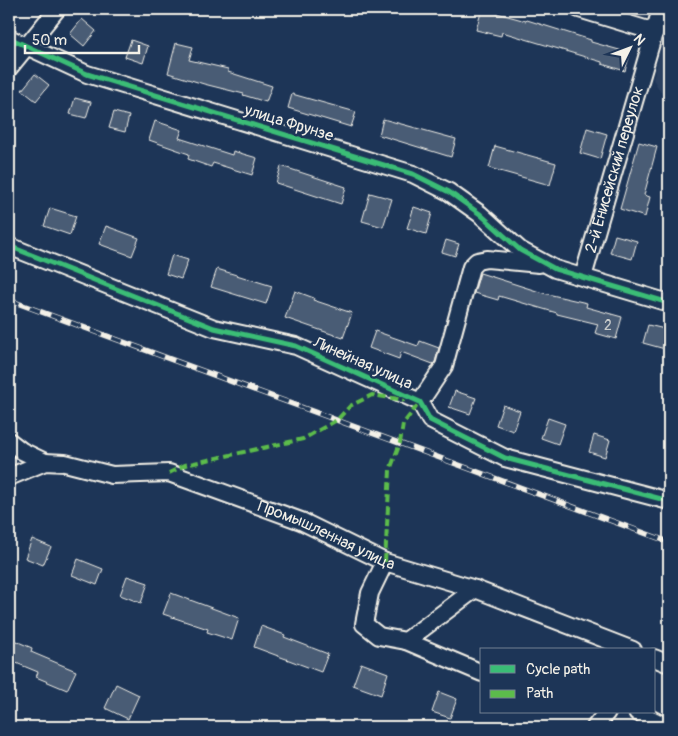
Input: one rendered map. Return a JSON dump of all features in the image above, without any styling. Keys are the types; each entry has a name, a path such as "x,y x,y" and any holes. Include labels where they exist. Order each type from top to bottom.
{"street":[{"path":"9,68 58,9"},
{"path":"578,9 655,32"},
{"name":"2-й Енисейский переулок","path":"583,277 661,9"},
{"name":"улица Фрунзе","path":"9,38 87,74 412,174 449,192 480,214 520,250 543,264"},
{"name":"Линейная улица","path":"9,246 214,328 296,346 420,402 430,420 505,458 669,501"},
{"path":"420,402 444,366 471,267 477,261 543,264 669,303"},
{"path":"9,441 22,451 45,462"},
{"path":"11,476 45,462"},
{"name":"Промышленная улица","path":"45,462 65,464 112,475 169,473 302,521 385,562 475,589 628,648"},
{"path":"385,562 370,593 364,624 379,636 406,641 480,672"},
{"path":"406,641 475,589"},
{"path":"656,659 669,664"},
{"path":"594,727 605,714"},
{"path":"641,714 667,727"}],"shaded area":[{"path":"669,17 669,106 653,79"}],"building":[{"path":"482,9 527,20 630,53 625,71 602,64 602,62 502,32 501,36 476,30"},
{"path":"82,19 96,31 84,46 70,34"},
{"path":"131,40 148,46 143,63 125,57"},
{"path":"176,43 193,47 189,60 228,69 228,72 272,86 266,102 168,73"},
{"path":"35,74 49,85 36,101 22,90"},
{"path":"292,94 356,112 351,127 288,108"},
{"path":"75,98 91,102 86,118 70,114"},
{"path":"114,112 129,116 125,132 109,128"},
{"path":"383,119 456,139 451,157 379,135"},
{"path":"155,121 182,130 179,138 232,155 233,151 257,158 252,175 213,163 211,167 188,159 189,154 149,140"},
{"path":"587,128 607,134 600,159 580,153"},
{"path":"639,142 657,147 644,195 650,197 645,217 620,209"},
{"path":"495,146 556,163 550,185 489,168"},
{"path":"281,166 346,187 341,204 276,183"},
{"path":"370,193 392,199 383,227 362,221"},
{"path":"414,207 432,213 426,234 407,228"},
{"path":"50,208 76,216 70,235 44,226"},
{"path":"106,226 139,238 132,256 99,244"},
{"path":"615,235 637,241 632,259 610,253"},
{"path":"446,240 459,244 455,256 442,252"},
{"path":"172,255 188,260 181,279 166,274"},
{"path":"217,269 272,286 266,304 211,287"},
{"path":"480,273 543,293 587,303 586,307 622,317 616,339 595,333 598,324 557,314 499,296 498,300 474,293"},
{"path":"295,291 314,298 313,300 352,313 343,338 285,318"},
{"path":"648,325 669,330 665,349 643,343"},
{"path":"375,331 418,346 420,341 439,348 435,362 433,364 401,352 399,359 369,348"},
{"path":"455,391 476,398 470,414 449,407"},
{"path":"503,405 520,411 513,431 496,425"},
{"path":"548,418 565,424 558,444 541,438"},
{"path":"594,435 610,440 605,457 589,452"},
{"path":"32,539 51,547 43,565 25,558"},
{"path":"78,559 103,569 97,585 72,575"},
{"path":"127,576 148,583 141,603 120,595"},
{"path":"171,593 239,618 232,640 207,632 208,629 163,614"},
{"path":"261,626 328,654 321,672 254,647"},
{"path":"9,638 32,648 31,652 76,671 67,690 36,677 38,672 9,660"},
{"path":"361,663 388,673 381,695 353,685"},
{"path":"116,684 139,695 128,719 105,708"},
{"path":"439,692 457,699 450,718 432,712"}],"railway":[{"path":"9,300 669,542"}],"marked path":[{"path":"169,473 185,465 303,439 337,420 350,406 372,395 405,400"},
{"path":"385,562 390,470 400,443 403,424 420,402"}],"cycle path":[{"path":"9,38 87,74 413,174 449,192 480,214 520,250 555,269 669,303"},
{"path":"9,246 214,328 296,346 420,402 430,420 505,458 669,501"}]}
